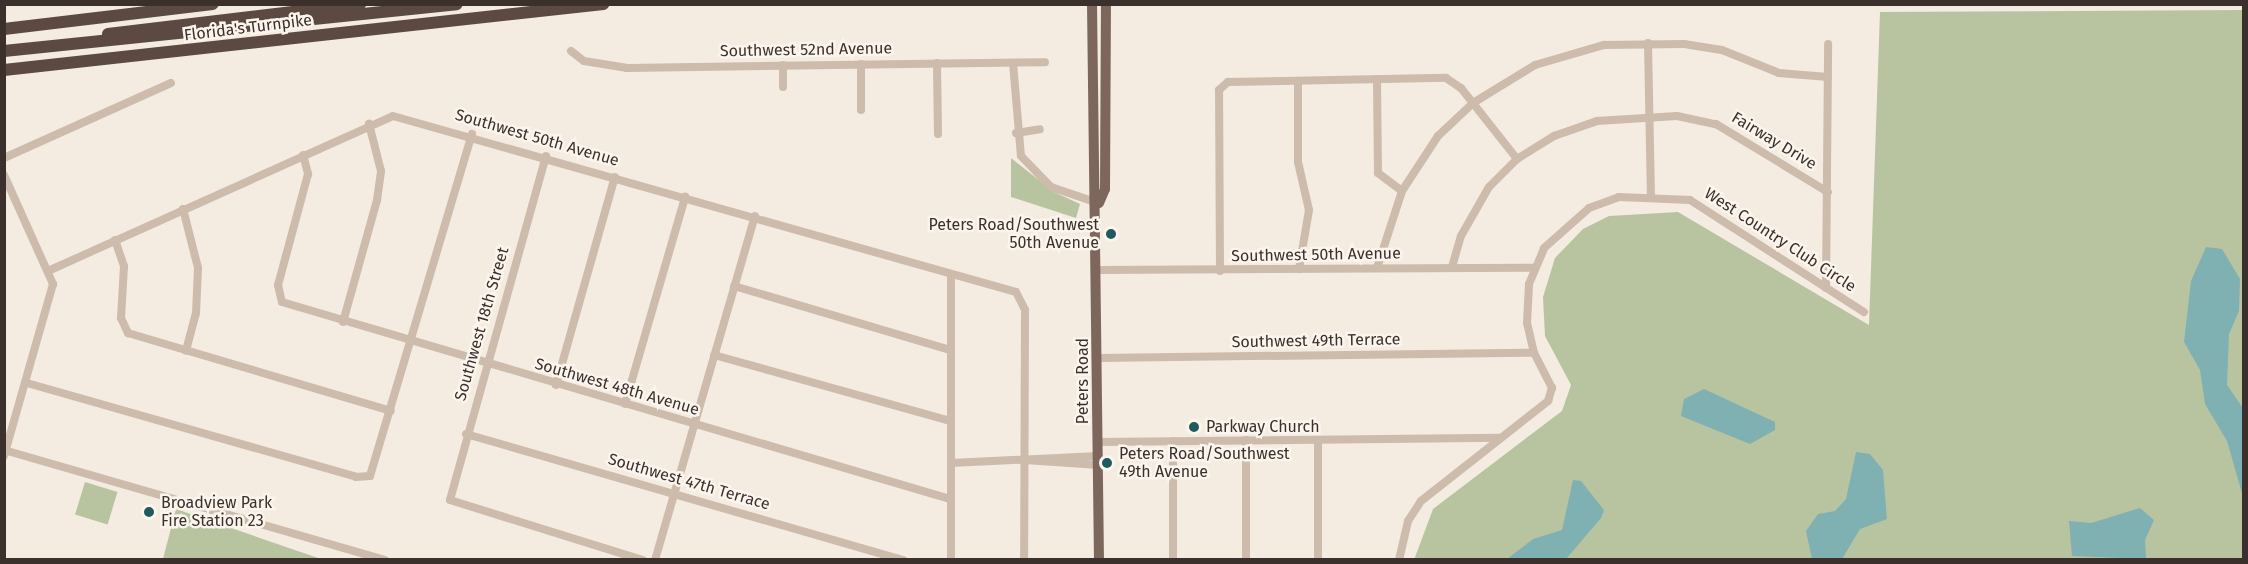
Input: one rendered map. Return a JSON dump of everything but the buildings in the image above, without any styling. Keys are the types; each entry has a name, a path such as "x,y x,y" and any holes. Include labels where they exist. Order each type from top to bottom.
{"highway":[{"name":"Florida's Turnpike","path":"4,29 213,4"},
{"path":"4,47 360,4"},
{"path":"4,51 457,4"},
{"name":"Florida's Turnpike","path":"4,70 603,4"}],"main road":[{"name":"Peters Road","path":"1092,4 1092,187 1099,203"},
{"name":"Peters Road","path":"1099,560 1098,270 1099,203 1105,189 1106,4"}],"street":[{"path":"1377,268 1402,191 1438,136 1473,103 1552,58 1604,45 1648,43 1722,50 1779,73 1828,77"},
{"path":"1648,43 1651,195"},
{"path":"1827,288 1828,44"},
{"name":"Southwest 52nd Avenue","path":"571,51 584,61 617,68 1045,62"},
{"path":"937,63 938,134"},
{"path":"1013,63 1016,133 1028,164 1051,187 1099,203"},
{"path":"861,64 861,110"},
{"path":"783,65 783,87"},
{"path":"1220,271 1223,85 1446,78 1473,103 1517,159"},
{"path":"1377,79 1378,173 1402,191"},
{"path":"1298,82 1298,162 1308,210 1299,269"},
{"path":"4,158 171,83"},
{"name":"Southwest 50th Avenue","path":"48,271 369,124 410,116 951,275 1016,292 1024,310 1024,460"},
{"name":"Fairway Drive","path":"1452,267 1471,216 1489,187 1517,159 1581,125 1650,116 1716,124 1828,192"},
{"path":"343,322 377,200 381,171 369,124"},
{"path":"1016,133 1040,129"},
{"path":"27,383 356,477 369,476 392,411 472,134"},
{"name":"Southwest 48th Avenue","path":"303,155 308,174 278,285 282,302 412,344 951,499"},
{"name":"Southwest 18th Street","path":"546,156 485,364 450,500 615,556"},
{"path":"4,175 48,271 51,295 5,452 384,560"},
{"path":"556,385 615,177"},
{"name":"West Country Club Circle","path":"1399,560 1408,521 1421,501 1501,438 1552,394 1534,353 1526,305 1534,268 1563,227 1589,208 1619,197 1651,195 1704,207 1864,312"},
{"path":"625,404 685,197"},
{"path":"183,209 198,268 196,313 186,351"},
{"path":"656,560 755,216"},
{"path":"115,240 126,289 122,326 137,339 392,411"},
{"name":"Southwest 50th Avenue","path":"1098,270 1534,268"},
{"path":"951,275 951,560"},
{"path":"734,286 950,350"},
{"name":"Southwest 49th Terrace","path":"1098,358 1534,353"},
{"path":"714,356 951,421"},
{"name":"Southwest 47th Terrace","path":"466,434 903,560"},
{"path":"1099,441 1501,438"},
{"path":"1246,440 1246,560"},
{"path":"1318,440 1318,560"},
{"path":"1173,441 1173,560"},
{"path":"1024,460 1024,560"},
{"path":"951,462 1099,460"},
{"path":"615,556 642,560"}],"green space":[{"path":"2243,10 2243,559 1414,560 1433,509 1562,411 1571,385 1545,336 1543,297 1555,258 1583,229 1609,216 1678,212 1869,325 1880,12"},
{"path":"1011,158 1054,192 1080,204 1076,218 1011,197"},
{"path":"85,482 118,492 108,524 75,515"},
{"path":"176,509 321,559 163,559"}],"water":[{"path":"2206,247 2222,249 2240,279 2239,311 2229,334 2227,385 2243,408 2243,497 2227,441 2205,404 2200,370 2184,342 2191,281"},
{"path":"1704,389 1775,422 1775,430 1750,444 1681,416 1684,399"},
{"path":"1856,452 1870,454 1883,470 1887,519 1860,529 1842,559 1812,559 1806,531 1818,514 1835,511 1846,499"},
{"path":"1573,480 1581,481 1604,510 1601,518 1566,559 1507,559 1533,539 1562,530"},
{"path":"2140,508 2154,520 2145,540 2146,559 2072,556 2069,521 2091,523"}],"place":[{"name":"Peters Road/Southwest 50th Avenue","path":"1111,234"},
{"name":"Parkway Church","path":"1194,427"},
{"name":"Peters Road/Southwest 49th Avenue","path":"1107,463"},
{"name":"Broadview Park Fire Station 23","path":"149,512"}]}
